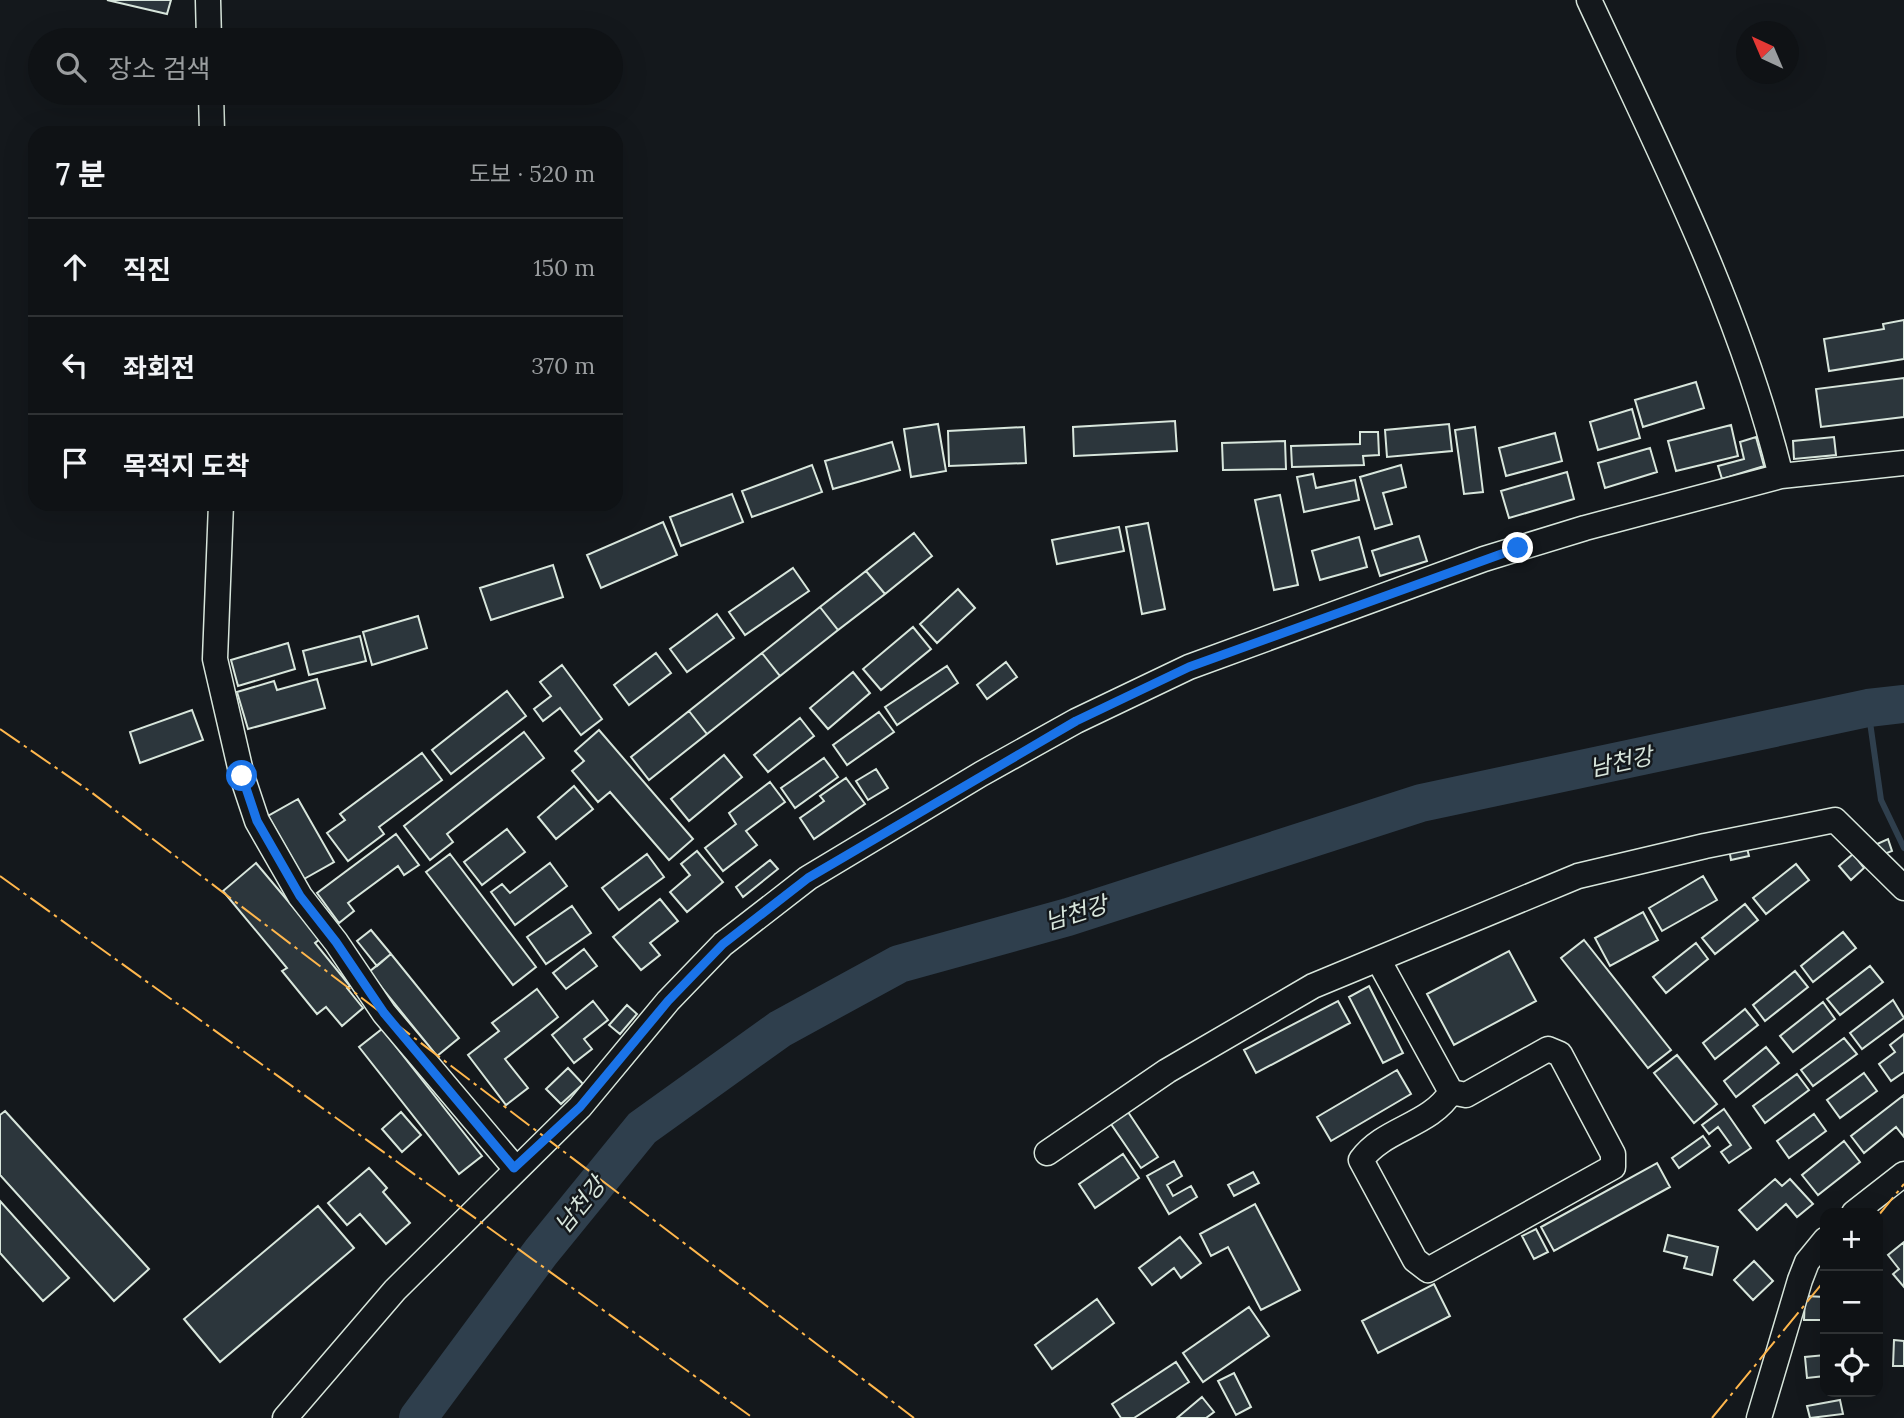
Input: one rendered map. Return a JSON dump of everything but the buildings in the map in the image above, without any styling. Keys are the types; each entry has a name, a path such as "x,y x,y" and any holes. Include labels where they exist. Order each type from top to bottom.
{"street":[{"path":"208,0 209,28"},
{"path":"1589,0 1683,204 1734,323 1767,421 1781,476"},
{"path":"211,105 212,126"},
{"path":"285,1418 395,1290 514,1168 580,1107 668,1001 723,944 808,878 891,827 1076,721 1189,667 1484,559 1585,528 1781,476 1904,463"},
{"path":"221,511 215,659 242,776 257,821 300,896 336,942 384,1013 514,1168"},
{"path":"1047,1153 1167,1070 1313,986 1578,876 1705,846 1835,820 1904,888"},
{"path":"1378,961 1451,1092 1466,1095 1548,1049 1560,1054 1613,1154 1613,1167 1428,1270 1415,1260 1361,1160 1370,1148 1441,1108 1451,1092"},
{"path":"1861,1208 1903,1176"},
{"path":"1759,1418 1800,1280 1807,1262 1820,1246"}],"waterway":[{"name":"남천강","path":"418,1418 541,1252 642,1128 780,1029 899,964 1068,917 1421,803 1868,708 1904,704"},
{"path":"1868,708 1881,800 1904,848"}],"power":[{"path":"0,729 91,792 914,1418"},
{"path":"0,876 753,1418"},
{"path":"1883,1210 1904,1184"},
{"path":"1712,1418 1820,1286"}],"route":[{"path":"242,776 257,821 300,896 336,942 384,1013 514,1168 580,1107 668,1001 723,944 808,878 981,774 1076,721 1189,667 1518,548"}]}
